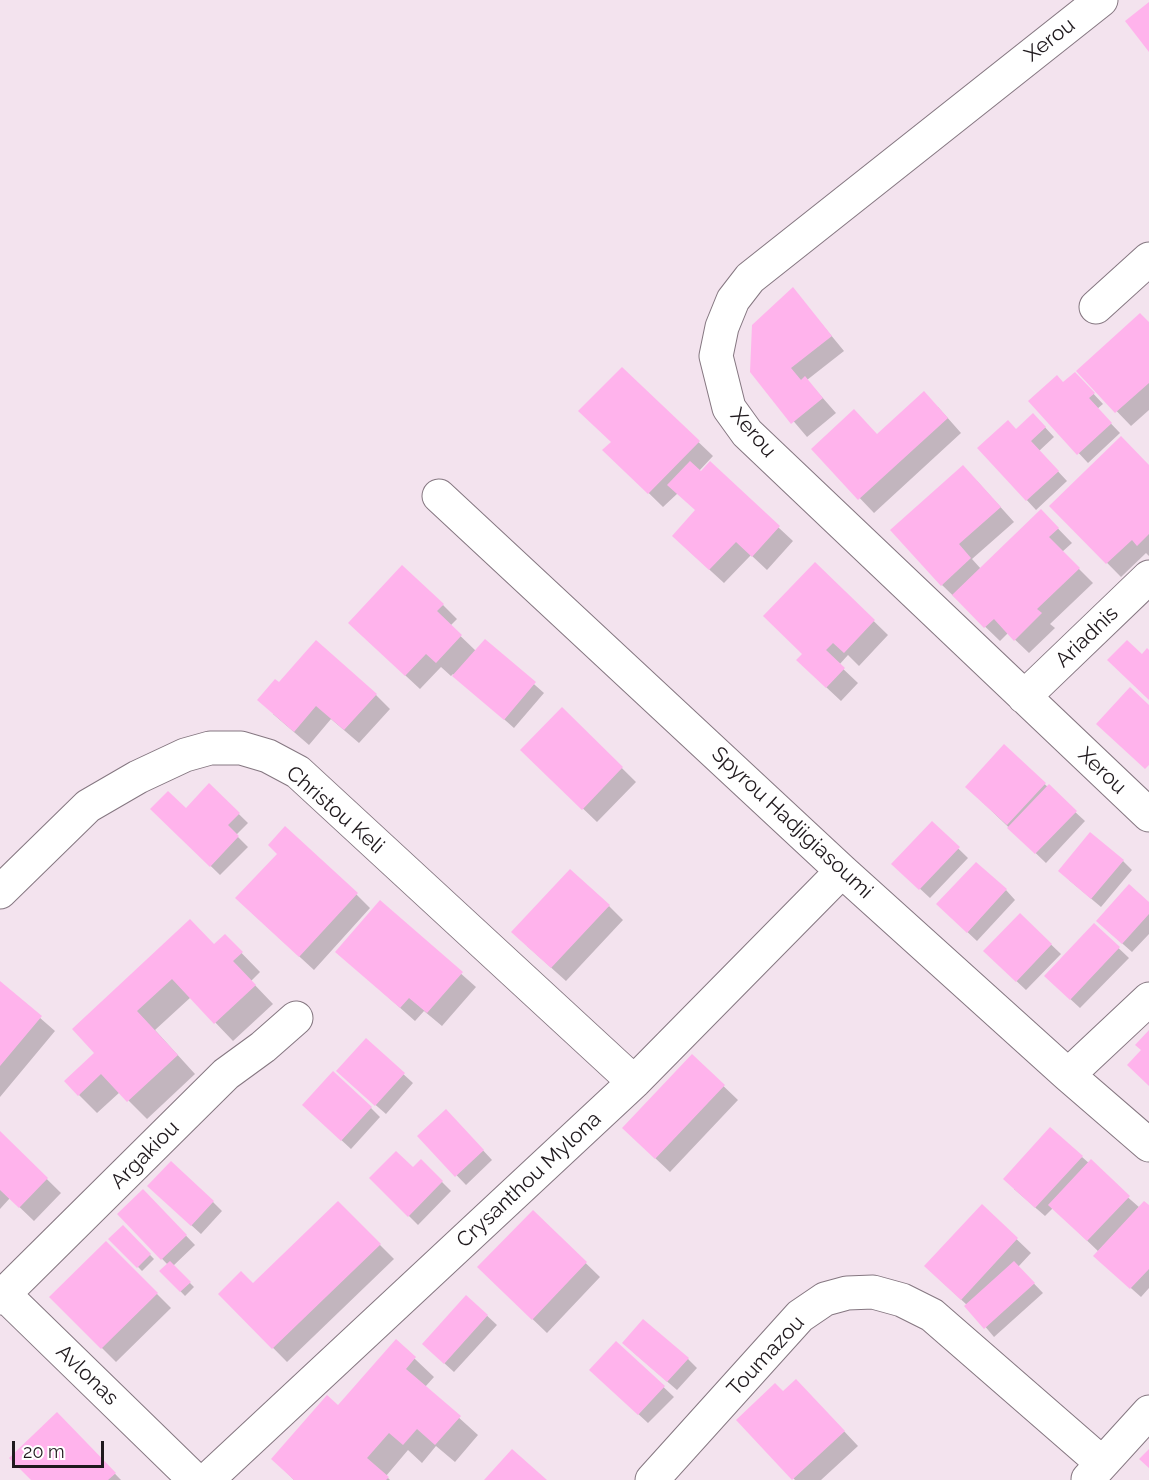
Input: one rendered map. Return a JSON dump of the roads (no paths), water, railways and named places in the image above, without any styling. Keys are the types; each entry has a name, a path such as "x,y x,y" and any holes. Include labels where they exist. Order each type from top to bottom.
{"street":[{"name":"Xerou","path":"1101,0 750,278 733,300 722,327 716,356 729,408 747,433 1149,815"},
{"path":"1096,307 1149,259"},
{"name":"Spyrou Hadjigiasoumi","path":"439,496 842,871 1149,1145"},
{"name":"Ariadnis","path":"1024,697 1149,578"},
{"name":"Christou Keli","path":"0,892 88,806 138,777 185,755 210,748 241,748 268,756 298,772 634,1082"},
{"name":"Crysanthou Mylona","path":"207,1480 634,1082 842,871"},
{"path":"1068,1075 1149,999"},
{"name":"Argakiou","path":"2,1296 226,1074 296,1018"},
{"name":"Toumazou","path":"652,1480 800,1316 825,1299 847,1293 873,1292 902,1300 932,1315 1095,1472"},
{"name":"Avlonas","path":"2,1296 195,1480"},
{"path":"1095,1472 1149,1412"}]}
